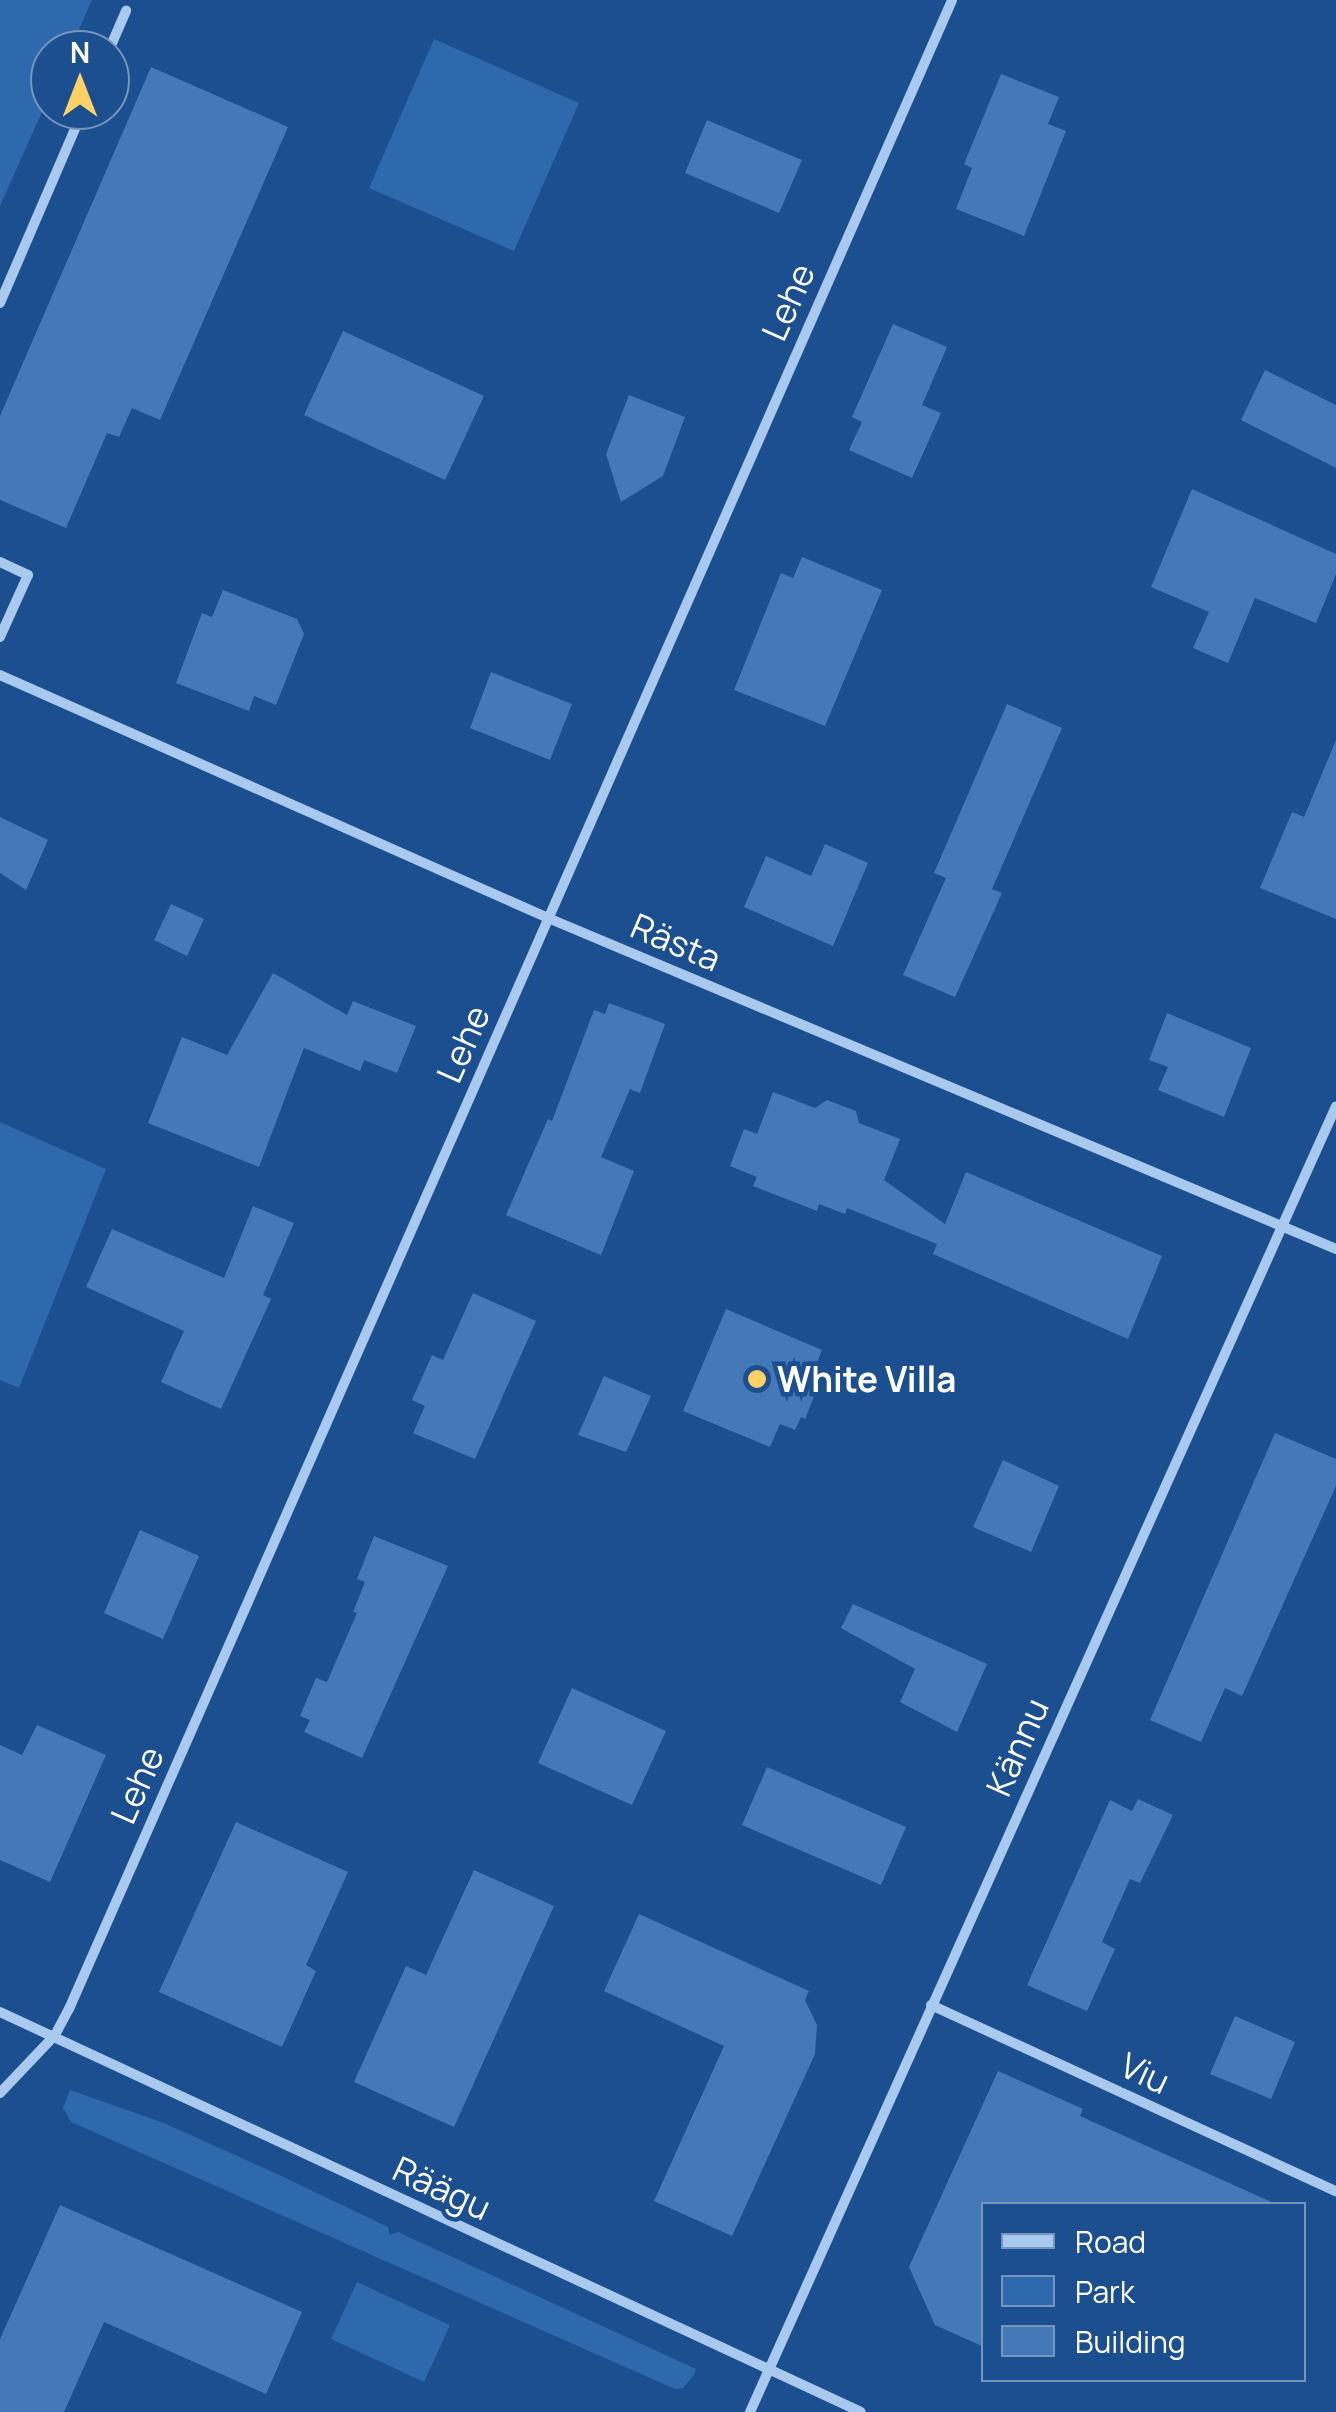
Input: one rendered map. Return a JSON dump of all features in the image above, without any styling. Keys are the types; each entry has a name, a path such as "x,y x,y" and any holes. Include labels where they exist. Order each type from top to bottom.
{"street":[{"name":"Lehe","path":"0,2093 55,2036 952,0"},
{"path":"118,30 126,11"},
{"path":"0,304 74,130"},
{"path":"0,562 28,575 0,636"},
{"name":"Rästa","path":"0,675 548,918 1336,1248"},
{"name":"Kännu","path":"750,2412 1336,1106"},
{"name":"Viu","path":"930,2005 1336,2191"},
{"name":"Räägu","path":"0,2012 860,2412"}],"green space":[{"path":"0,0 92,0 79,30 30,30 30,130 34,130 0,206"},
{"path":"434,39 579,103 514,251 369,188"},
{"path":"0,1122 106,1169 19,1388 0,1380"},
{"path":"70,2090 164,2123 277,2174 388,2227 390,2235 398,2232 696,2369 694,2375 683,2388 675,2389 71,2122 63,2108"},
{"path":"357,2282 450,2325 424,2382 331,2339"}],"building":[{"path":"151,67 288,127 160,420 132,408 119,437 107,433 66,528 0,500 0,416 124,130 130,130 130,116"},
{"path":"1001,74 1059,97 1048,124 1066,131 1024,236 956,209 972,168 964,164"},
{"path":"707,120 802,160 779,213 685,173"},
{"path":"893,324 947,347 922,405 941,413 912,478 849,450 862,422 852,417"},
{"path":"343,331 484,396 445,480 304,415"},
{"path":"1265,370 1336,405 1336,468 1241,420"},
{"path":"629,395 685,417 663,476 621,502 606,454"},
{"path":"1192,489 1336,554 1336,574 1316,623 1255,598 1228,663 1193,648 1209,612 1151,587"},
{"path":"802,557 882,590 825,726 734,690 781,573 793,578"},
{"path":"223,590 297,619 304,634 276,705 254,696 249,711 176,683 202,613 212,617"},
{"path":"491,672 572,704 550,760 470,728"},
{"path":"1007,704 1062,728 992,889 1002,893 955,997 903,975 946,878 934,873"},
{"path":"1336,740 1336,919 1260,888 1292,812 1304,817"},
{"path":"0,817 48,840 26,890 0,873"},
{"path":"825,844 868,863 833,946 744,907 766,856 811,876"},
{"path":"171,904 204,919 187,956 154,940"},
{"path":"273,973 347,1015 353,1001 416,1026 397,1073 364,1060 360,1071 304,1048 259,1167 148,1123 182,1037 227,1055"},
{"path":"609,1003 665,1024 640,1093 630,1089 601,1157 634,1171 601,1255 506,1215 548,1119 552,1121 594,1010 605,1014"},
{"path":"1167,1013 1251,1048 1224,1117 1158,1090 1168,1067 1149,1060"},
{"path":"773,1092 815,1108 827,1100 856,1111 859,1123 900,1139 884,1180 945,1224 966,1172 1162,1256 1128,1339 933,1254 937,1244 847,1208 845,1214 819,1204 817,1211 753,1186 757,1177 730,1166 744,1129 757,1134"},
{"path":"253,1206 294,1223 263,1295 271,1299 221,1409 161,1382 184,1331 86,1287 112,1229 224,1278"},
{"path":"473,1293 536,1321 475,1459 413,1433 425,1406 412,1400 432,1355 443,1360"},
{"name":"White Villa","path":"726,1309 822,1350 809,1382 818,1386 805,1419 801,1417 795,1430 780,1424 770,1447 683,1411"},
{"path":"604,1376 651,1396 626,1452 578,1435"},
{"path":"1275,1433 1336,1459 1336,1486 1242,1696 1225,1688 1201,1742 1150,1720"},
{"path":"1003,1460 1059,1486 1031,1552 973,1527"},
{"path":"140,1530 199,1556 163,1639 104,1613"},
{"path":"374,1536 448,1566 362,1758 304,1732 310,1720 300,1716 316,1678 327,1682 357,1613 353,1612 365,1582 357,1579"},
{"path":"853,1604 987,1664 957,1732 900,1702 915,1669 841,1628"},
{"path":"572,1688 666,1731 632,1805 538,1763"},
{"path":"37,1725 106,1755 50,1882 0,1860 0,1745 22,1755"},
{"path":"767,1767 906,1827 881,1885 742,1825"},
{"path":"1138,1799 1173,1815 1140,1883 1130,1879 1102,1942 1115,1949 1087,2011 1027,1985 1110,1800 1132,1811"},
{"path":"236,1822 348,1872 306,1965 316,1971 282,2047 159,1992"},
{"path":"474,1870 554,1906 454,2127 354,2082 406,1966 426,1975"},
{"path":"639,1914 809,1991 805,2000 817,2025 815,2054 732,2236 654,2201 724,2046 604,1991"},
{"path":"1235,2016 1295,2042 1271,2099 1210,2074"},
{"path":"998,2071 1083,2109 1080,2116 1272,2202 981,2202 981,2346 935,2325 909,2267"},
{"path":"60,2205 302,2312 266,2394 104,2322 64,2412 0,2412 0,2339"}],"place":[{"name":"White Villa","path":"757,1379"}]}
